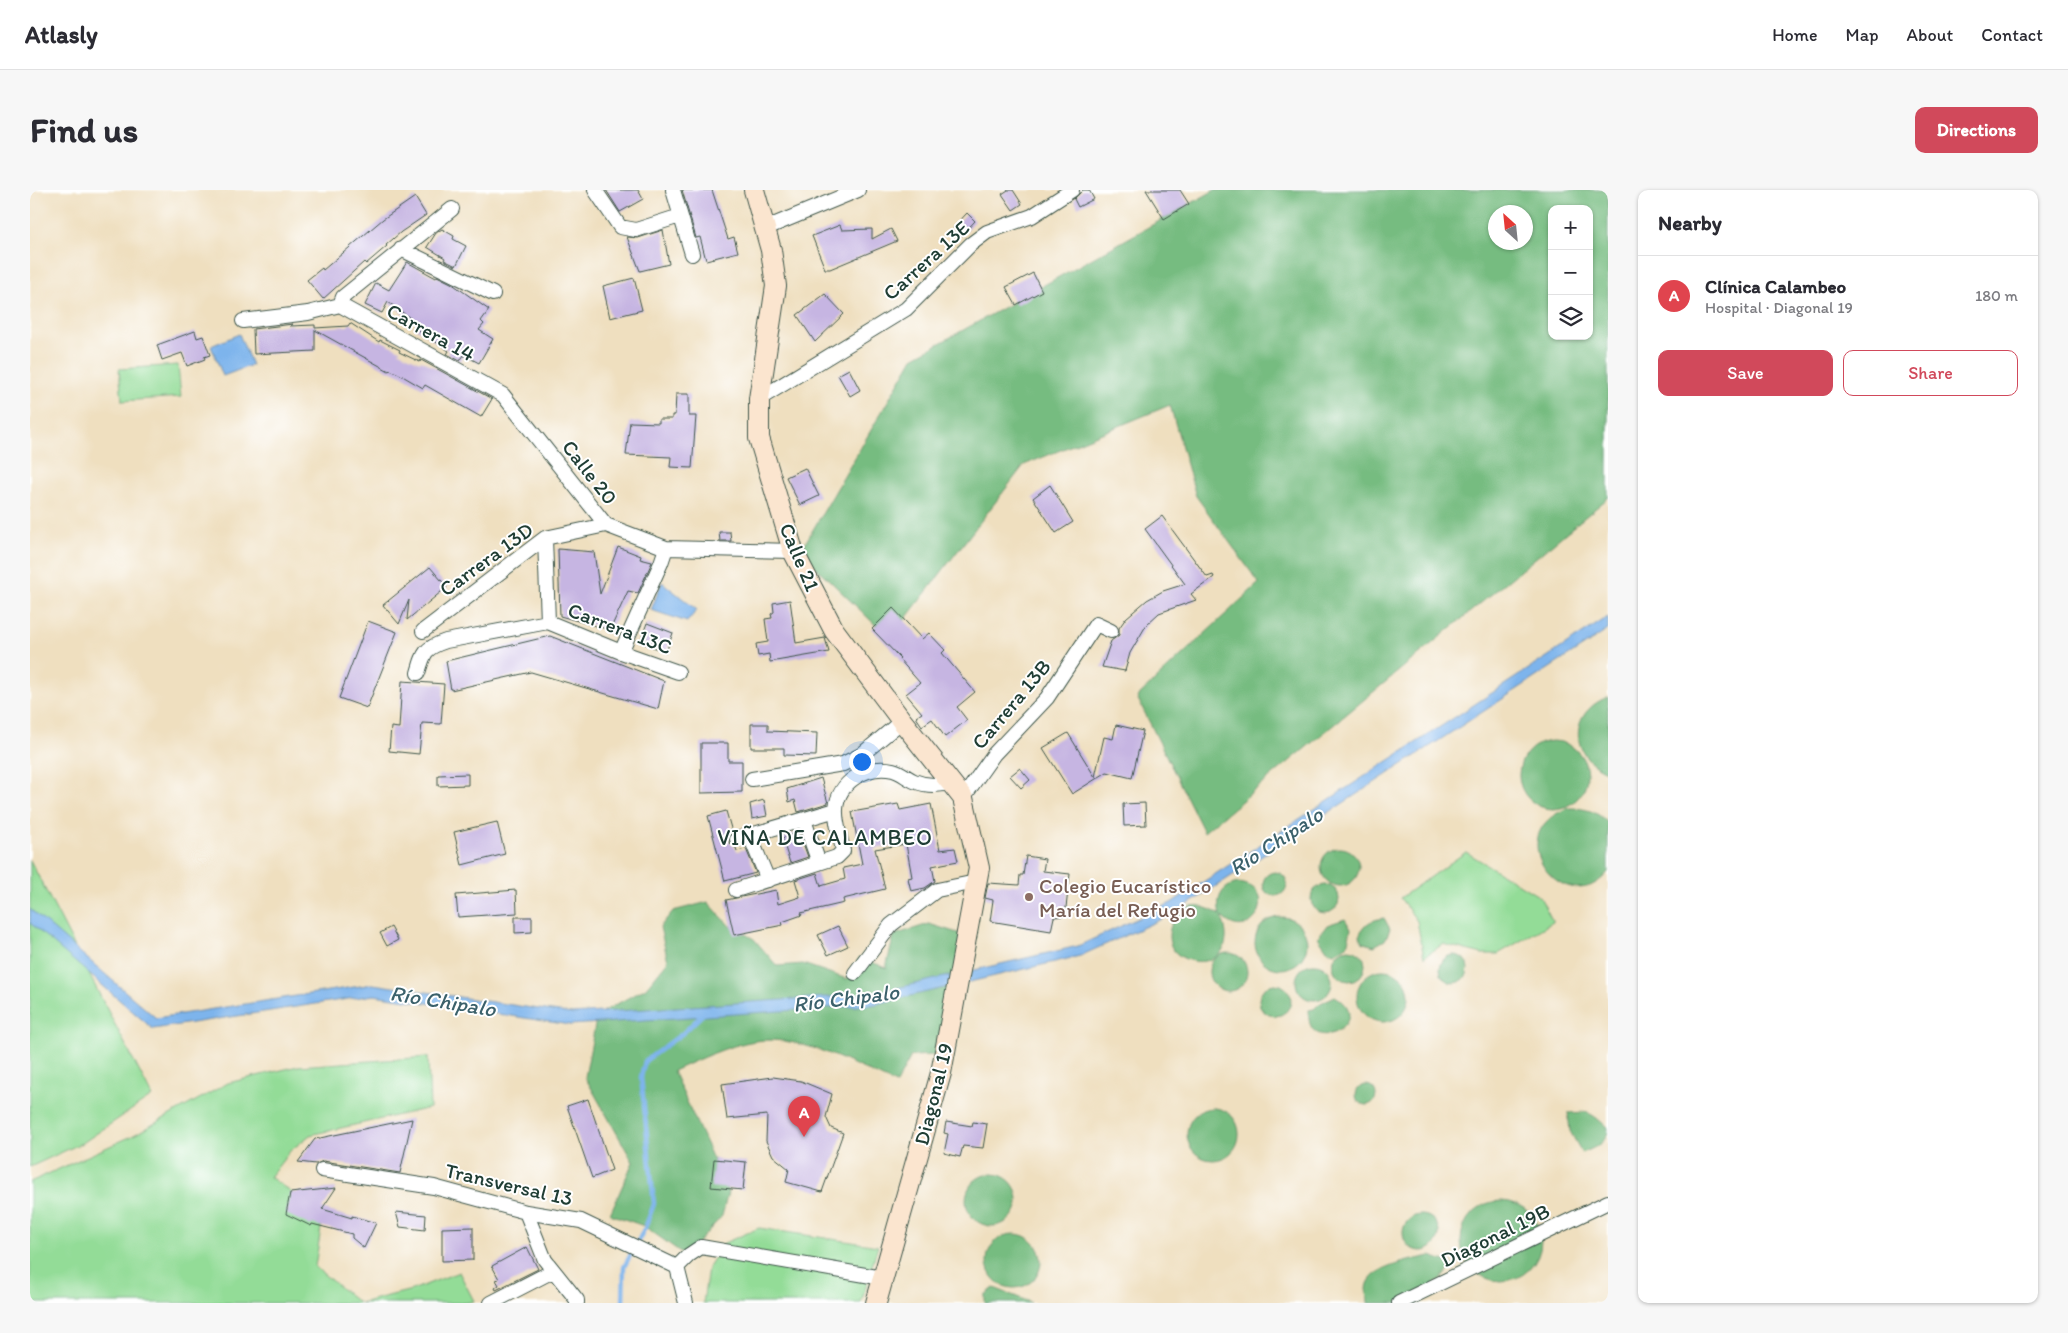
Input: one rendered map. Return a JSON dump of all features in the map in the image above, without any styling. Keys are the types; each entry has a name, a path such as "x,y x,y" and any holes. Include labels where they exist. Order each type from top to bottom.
{"street":[{"path":"595,190 620,227 636,230 680,216"},
{"path":"673,190 692,254"},
{"name":"Calle 21","path":"754,190 766,228 776,286 759,399 759,438 794,551 834,630 963,798 979,868 976,882"},
{"path":"766,228 858,190"},
{"name":"Carrera 13E","path":"759,399 906,309 971,244 987,232 1032,216 1072,190"},
{"path":"243,321 308,314 340,304 342,297 452,209"},
{"path":"401,248 493,294"},
{"name":"Carrera 14","path":"340,304 503,394"},
{"name":"Calle 20","path":"503,394 606,525 666,548"},
{"name":"Carrera 13D","path":"423,631 545,538 606,525"},
{"path":"545,538 548,622"},
{"path":"621,652 666,548 794,551"},
{"name":"Carrera 13C","path":"418,673 424,654 431,646 446,641 548,622 621,652 678,672"},
{"name":"Carrera 13B","path":"963,798 994,754 1047,698 1096,624 1111,632"},
{"path":"752,779 843,764 861,755 902,721"},
{"path":"736,890 837,857 843,851 836,810 838,798 844,787 862,773 884,769 893,770 924,784 943,785 952,782"},
{"path":"768,880 744,837 836,810"},
{"path":"804,820 819,863"},
{"path":"855,973 890,925 937,890 976,882"},
{"name":"Diagonal 19","path":"876,1303 941,1073 976,882"},
{"name":"Transversal 13","path":"322,1170 434,1187 526,1212 581,1221 677,1267"},
{"name":"Diagonal 19B","path":"1399,1303 1608,1202"},
{"path":"526,1212 545,1260 577,1303"},
{"path":"686,1303 677,1267 689,1255 701,1247 883,1278"},
{"path":"491,1303 553,1271"}],"green space":[{"path":"1215,190 1608,190 1608,498 1204,832 1137,697 1259,583 1196,496 1170,405 1024,465 890,639 800,552 913,358"},
{"path":"178,365 181,397 122,401 119,369"},
{"path":"1608,697 1608,772 1595,765 1586,756 1580,746 1578,734 1580,723 1586,713 1595,704"},
{"path":"1553,741 1566,744 1577,751 1584,762 1587,775 1584,788 1577,799 1566,806 1553,809 1540,806 1529,799 1522,788 1519,775 1522,762 1529,751 1540,744"},
{"path":"1569,808 1590,811 1608,823 1608,872 1592,885 1574,888 1558,881 1545,869 1538,853 1538,836 1548,820"},
{"path":"1340,848 1353,854 1359,867 1353,880 1340,886 1327,880 1321,867 1327,854"},
{"path":"1466,852 1540,897 1553,922 1498,954 1482,954 1443,944 1424,957 1417,921 1400,898"},
{"path":"30,860 152,1096 84,1142 30,1167"},
{"path":"1275,872 1284,875 1287,884 1284,893 1275,896 1266,893 1263,884 1266,875"},
{"path":"1238,883 1251,887 1259,894 1261,904 1258,913 1252,921 1243,925 1232,924 1221,916 1226,936 1222,951 1212,959 1199,962 1186,959 1175,951 1169,939 1172,923 1176,916 1187,908 1194,907 1214,911 1220,915 1219,899 1223,891"},
{"path":"1325,885 1335,889 1339,899 1335,909 1325,913 1315,909 1311,899 1315,889"},
{"path":"708,902 729,925 754,939 777,966 803,964 847,979 860,957 886,968 894,935 929,924 964,935 935,1055 911,1056 896,1084 828,1053 791,1042 773,1040 755,1041 735,1046 713,1053 673,1071 728,1192 722,1216 686,1256 644,1226 610,1214 633,1162 585,1077 597,1015 646,988 668,961 660,927 673,911"},
{"path":"1276,917 1286,917 1300,924 1307,938 1307,948 1300,962 1286,969 1276,969 1266,965 1259,958 1255,948 1255,938 1259,928 1266,921"},
{"path":"1384,918 1390,929 1385,940 1374,946 1362,942 1359,936 1366,925 1372,921"},
{"path":"1345,919 1351,929 1347,946 1334,953 1327,950 1318,937 1327,925"},
{"path":"1349,949 1355,950 1360,954 1364,959 1364,971 1360,976 1355,980 1349,981 1343,980 1338,976 1334,971 1333,965 1334,959 1338,954 1343,950"},
{"path":"1228,953 1241,959 1247,972 1241,985 1228,991 1215,985 1209,972 1215,959"},
{"path":"1454,955 1464,959 1468,969 1464,979 1454,983 1444,979 1440,969 1444,959"},
{"path":"1314,964 1321,965 1327,969 1331,975 1331,989 1327,995 1321,999 1314,1000 1307,999 1301,995 1297,989 1296,982 1297,975 1301,969 1307,965"},
{"path":"1383,970 1393,972 1401,978 1407,986 1409,996 1407,1006 1401,1014 1393,1020 1383,1022 1373,1020 1365,1014 1359,1006 1357,996 1359,986 1365,978 1373,972"},
{"path":"1275,984 1281,985 1286,989 1290,994 1290,1006 1286,1011 1281,1015 1275,1016 1269,1015 1264,1011 1260,1006 1259,1000 1260,994 1264,989 1269,985"},
{"path":"1335,996 1346,1006 1349,1016 1345,1025 1327,1035 1317,1033 1310,1025 1309,1010"},
{"path":"428,1057 430,1108 310,1135 290,1151 270,1177 323,1215 315,1267 359,1303 30,1303 30,1182 132,1136 228,1083 298,1066"},
{"path":"1366,1085 1373,1088 1376,1095 1373,1102 1366,1105 1359,1102 1356,1095 1359,1088"},
{"path":"1213,1108 1227,1112 1235,1120 1239,1134 1235,1148 1227,1156 1213,1160 1199,1156 1191,1148 1187,1134 1191,1120 1199,1112"},
{"path":"1585,1112 1595,1117 1608,1128 1606,1138 1603,1141 1596,1147 1582,1153 1570,1131 1568,1113"},
{"path":"987,1174 997,1174 1011,1181 1018,1195 1018,1205 1011,1219 997,1226 987,1226 977,1222 970,1215 966,1205 966,1195 970,1185 977,1178"},
{"path":"1501,1201 1516,1204 1529,1213 1538,1226 1541,1241 1538,1256 1529,1269 1516,1278 1501,1281 1486,1278 1473,1269 1464,1256 1461,1241 1464,1226 1473,1213 1486,1204"},
{"path":"1421,1215 1428,1216 1434,1220 1438,1226 1438,1240 1434,1246 1428,1250 1421,1251 1414,1250 1408,1246 1404,1240 1403,1233 1404,1226 1408,1220 1414,1216"},
{"path":"759,1228 878,1246 861,1303 703,1303 708,1268 724,1243"},
{"path":"1009,1234 1019,1234 1029,1238 1037,1246 1041,1261 1037,1276 1029,1284 1019,1288 1009,1288 999,1284 991,1276 987,1266 987,1256 991,1246 999,1238"},
{"path":"1430,1256 1451,1263 1453,1267 1415,1303 1368,1303 1368,1284 1378,1273 1395,1265"},
{"path":"459,1272 474,1301 465,1303 360,1303 412,1290"},
{"path":"994,1288 1031,1303 985,1303 985,1295"}],"water":[{"path":"239,334 252,365 223,376 211,346"},
{"path":"662,582 697,610 687,622 651,610"},
{"name":"Río Chipalo","path":"1608,617 1608,630 1175,913 1080,956 872,1005 570,1025 374,995 153,1029 30,923 30,909 156,1018 373,984 572,1014 871,994 1078,946 1171,903"}],"building":[{"path":"606,190 638,190 643,199 620,212"},
{"path":"682,190 712,190 728,239 734,237 738,252 706,260 700,237 696,238"},
{"path":"1008,190 1013,190 1022,204 1013,210 1002,194"},
{"path":"1083,190 1089,190 1094,199 1078,207 1074,199"},
{"path":"1146,190 1180,190 1189,204 1164,219"},
{"path":"415,197 426,215 401,232 366,264 364,262 323,299 307,280 322,268 323,270 383,219"},
{"path":"967,213 975,221 961,236 953,228"},
{"path":"840,225 842,230 872,229 872,239 891,229 897,241 830,269 825,269 812,236"},
{"path":"442,229 454,236 453,239 466,246 456,266 444,260 445,258 427,247 436,233"},
{"path":"663,230 669,264 640,271 627,237 638,238"},
{"path":"407,262 436,278 437,276 451,283 489,310 481,321 484,324 479,330 493,339 479,363 464,355 460,361 447,354 449,351 414,327 417,323 388,302 382,313 365,305 376,283 389,290"},
{"path":"1033,273 1042,291 1016,305 1006,287"},
{"path":"634,278 642,310 610,318 603,286"},
{"path":"825,294 844,314 815,342 797,315"},
{"path":"350,323 379,342 380,340 420,362 421,360 492,399 481,417 425,385 423,388 399,374 389,371 315,330 315,351 254,354 253,329 293,324 290,326 315,325 315,328 348,326"},
{"path":"195,331 197,338 203,336 210,355 187,366 182,353 162,360 157,345"},
{"path":"849,369 860,390 850,396 838,375"},
{"path":"676,394 689,394 689,416 696,416 692,468 670,467 671,457 626,455 630,422 659,423 659,419 672,419 672,415 675,415"},
{"path":"805,468 819,496 800,505 786,477"},
{"path":"1050,485 1073,522 1056,533 1033,498"},
{"path":"1162,516 1207,577 1213,575 1214,577 1191,594 1196,600 1159,613 1147,624 1130,653 1125,671 1102,667 1111,641 1119,635 1119,628 1126,618 1147,600 1163,591 1185,584 1145,529"},
{"path":"719,532 730,532 731,541 720,541"},
{"path":"618,547 641,556 640,559 652,562 638,593 628,591 610,630 560,616 558,549 594,552 600,594"},
{"path":"430,567 447,587 407,620 409,600 399,624 383,605"},
{"path":"790,600 796,643 825,638 829,652 770,662 769,654 758,656 756,644 768,642 765,619 772,618 771,614 774,612 773,603"},
{"path":"893,608 922,639 929,633 945,650 942,653 975,692 957,707 967,720 945,737 932,719 922,726 916,717 922,713 906,694 920,683 900,658 872,629"},
{"path":"368,621 397,632 367,708 339,698"},
{"path":"647,623 673,633 666,652 640,642"},
{"path":"550,636 664,681 658,709 531,672 451,690 446,661"},
{"path":"402,681 444,684 441,724 422,723 419,754 389,751 391,727 399,728"},
{"path":"751,724 768,724 768,731 817,733 816,756 784,755 784,748 751,748"},
{"path":"1116,725 1143,731 1132,778 1107,772 1072,794 1043,748 1068,733 1095,777 1104,737 1113,739"},
{"path":"701,743 728,743 728,761 742,761 742,792 701,793"},
{"path":"1020,768 1030,780 1021,788 1010,776"},
{"path":"468,774 468,785 438,786 438,775"},
{"path":"821,778 828,803 798,812 795,800 789,802 787,789"},
{"path":"764,800 767,816 752,819 750,804"},
{"path":"1145,803 1146,825 1124,826 1123,804"},
{"path":"898,804 900,810 931,804 940,850 955,848 958,861 932,866 935,881 925,888 911,891 908,878 912,877 906,844 875,849 885,889 843,899 844,903 801,913 802,915 782,922 783,925 734,935 726,900 776,890 778,904 800,897 795,880 817,873 821,886 845,879 843,868 862,864 852,812"},
{"path":"726,811 732,832 729,836 729,842 737,851 746,849 756,873 725,881 708,816"},
{"path":"497,822 505,854 462,865 454,832"},
{"path":"799,832 808,857 790,863 782,838"},
{"path":"1026,856 1045,859 1043,871 1070,874 1065,916 1054,917 1051,931 990,921 993,900 985,898 988,883 1019,885 1020,875 1023,875"},
{"path":"516,890 517,913 458,917 456,895"},
{"path":"515,917 532,917 532,932 515,933"},
{"path":"838,926 848,946 828,955 818,935"},
{"path":"391,927 398,940 387,946 380,933"},
{"path":"773,1077 801,1081 832,1094 826,1117 831,1128 843,1133 822,1192 786,1182 789,1169 773,1156 766,1141 767,1115 727,1119 722,1084"},
{"path":"588,1099 612,1170 592,1178 567,1106"},
{"path":"412,1119 400,1173 323,1161 316,1164 298,1162 315,1139"},
{"path":"946,1122 972,1126 973,1122 987,1124 983,1148 963,1146 960,1157 944,1153 948,1134 944,1133"},
{"path":"714,1159 746,1162 743,1190 711,1187"},
{"path":"336,1188 322,1209 376,1223 364,1248 352,1238 352,1234 312,1224 311,1226 286,1214 290,1193"},
{"path":"396,1212 426,1215 425,1230 400,1227"},
{"path":"473,1227 473,1260 442,1261 442,1228"},
{"path":"527,1247 538,1269 496,1290 495,1288 499,1285 496,1280 499,1279 492,1266"}],"waterway":[{"path":"623,1303 624,1267 645,1228 654,1204 641,1077 645,1061 683,1033 704,1013"}],"place":[{"name":"Colegio Eucarístico María del Refugio","path":"1029,897"},
{"name":"Clínica Calambeo","path":"804,1137"}],"district":[{"name":"VIÑA DE CALAMBEO","path":"825,837"}]}
